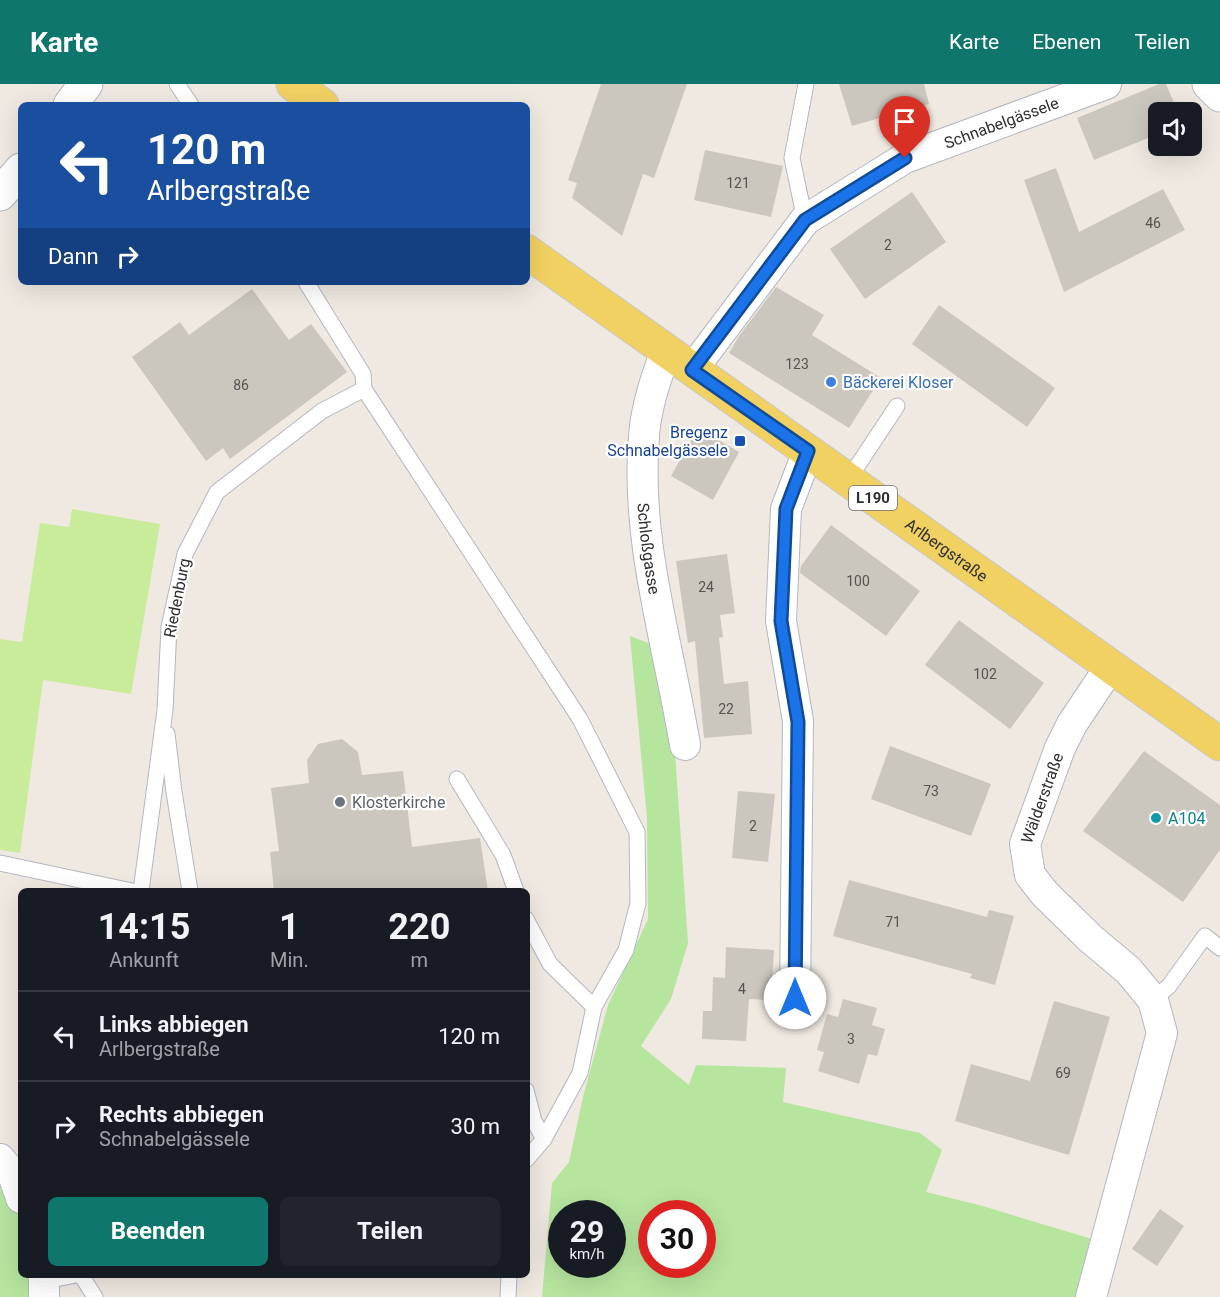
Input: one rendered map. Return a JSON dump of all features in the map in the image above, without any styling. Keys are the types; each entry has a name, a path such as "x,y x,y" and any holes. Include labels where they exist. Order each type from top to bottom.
{"main road":[{"path":"293,84 318,102"},
{"name":"Arlbergstraße","path":"530,254 1220,744"}],"street":[{"path":"72,102 86,84"},
{"path":"1209,84 1220,95"},
{"name":"Schnabelgässele","path":"679,361 805,220 905,158 1102,85"},
{"path":"0,194 18,173"},
{"name":"Schloßgasse","path":"679,361 657,376 644,434 642,499 649,564 685,745"},
{"path":"795,998 798,722 781,621 786,509 808,451"},
{"name":"Wälderstraße","path":"1091,1297 1162,1033 1153,1000 1128,970 1091,939 1045,894 1030,875 1025,844 1060,748 1072,724 1110,667"},
{"path":"0,1159 13,1175 18,1189"}],"lane":[{"path":"177,84 189,102"},
{"path":"805,220 792,158 806,84"},
{"path":"308,285 363,374 364,389 580,719 637,832 638,903 626,950 594,1007 580,1073 544,1138 530,1155"},
{"name":"Riedenburg","path":"141,888 165,710 169,627 185,554 217,492 322,411 364,389"},
{"path":"848,480 897,406"},
{"path":"165,710 174,792 190,888"},
{"path":"457,779 503,855 515,888"},
{"path":"0,863 118,888"},
{"path":"530,926 550,964 594,1007"},
{"path":"1153,1000 1169,986 1204,936 1220,948"},
{"path":"530,1106 534,1121 544,1138"},
{"path":"44,1284 65,1278"},
{"path":"83,1278 95,1297"},
{"path":"508,1297 509,1278"}],"green space":[{"path":"72,509 160,524 131,694 43,680 20,853 0,850 0,639 22,642 40,523 69,527"},
{"path":"630,636 651,644 674,738 688,943 671,999 641,1046 689,1085 696,1065 786,1068 783,1102 920,1133 942,1150 926,1192 979,1205 1092,1239 1081,1297 542,1297 548,1229 548,1278 626,1278 626,1200 551,1200 552,1183 569,1162 583,1097 608,1005 648,919 647,818"},
{"path":"0,1173 18,1208 18,1278 37,1278 38,1297 0,1297"}],"building":[{"path":"601,84 687,84 654,178 643,174 622,236 572,198 577,183 568,180"},
{"path":"839,84 924,84 929,104 852,126"},
{"path":"1159,84 1166,84 1174,102 1148,102 1148,138 1094,160 1077,118"},
{"path":"705,150 783,166 771,217 694,200"},
{"path":"1056,168 1079,232 1163,189 1185,230 1064,292 1024,180"},
{"path":"912,192 946,242 865,299 830,249"},
{"path":"776,287 824,315 812,335 881,378 849,428 729,353"},
{"path":"252,289 289,340 311,324 347,372 230,459 223,448 206,461 132,357 180,322 189,335"},
{"path":"939,305 1055,388 1027,427 912,344"},
{"path":"698,428 739,452 713,500 671,476"},
{"path":"831,525 920,591 886,636 800,573 801,566"},
{"path":"727,554 735,613 720,615 723,637 719,638 724,684 748,681 752,734 704,738 695,641 688,643 676,561"},
{"path":"959,620 1044,683 1010,729 925,665"},
{"path":"342,739 358,752 362,775 403,771 412,847 480,838 488,888 274,888 270,852 279,851 271,788 309,783 307,760 318,744"},
{"path":"890,746 991,784 971,836 871,799"},
{"name":"A104","path":"1144,751 1220,805 1220,850 1183,902 1083,831"},
{"path":"738,791 775,794 768,862 732,858"},
{"path":"849,880 987,917 989,910 1014,916 995,985 970,978 972,974 833,936"},
{"path":"726,947 774,950 771,1000 749,999 746,1041 702,1039 703,1011 712,1011 713,977 725,978"},
{"path":"843,999 877,1008 872,1025 885,1029 877,1056 868,1054 859,1084 818,1071 824,1052 817,1050 827,1014 838,1017"},
{"path":"1054,1001 1110,1017 1069,1155 955,1121 971,1064 1030,1081"},
{"path":"1160,1209 1184,1226 1157,1266 1132,1249"}],"place":[{"name":"Bäckerei Kloser","path":"831,382"},
{"name":"Bregenz Schnabelgässele","path":"740,441"},
{"name":"Klosterkirche","path":"340,802"},
{"name":"A104","path":"1156,818"}],"route":[{"path":"795,998 798,722 781,621 786,509 808,451 692,370 805,220 905,158"}]}
